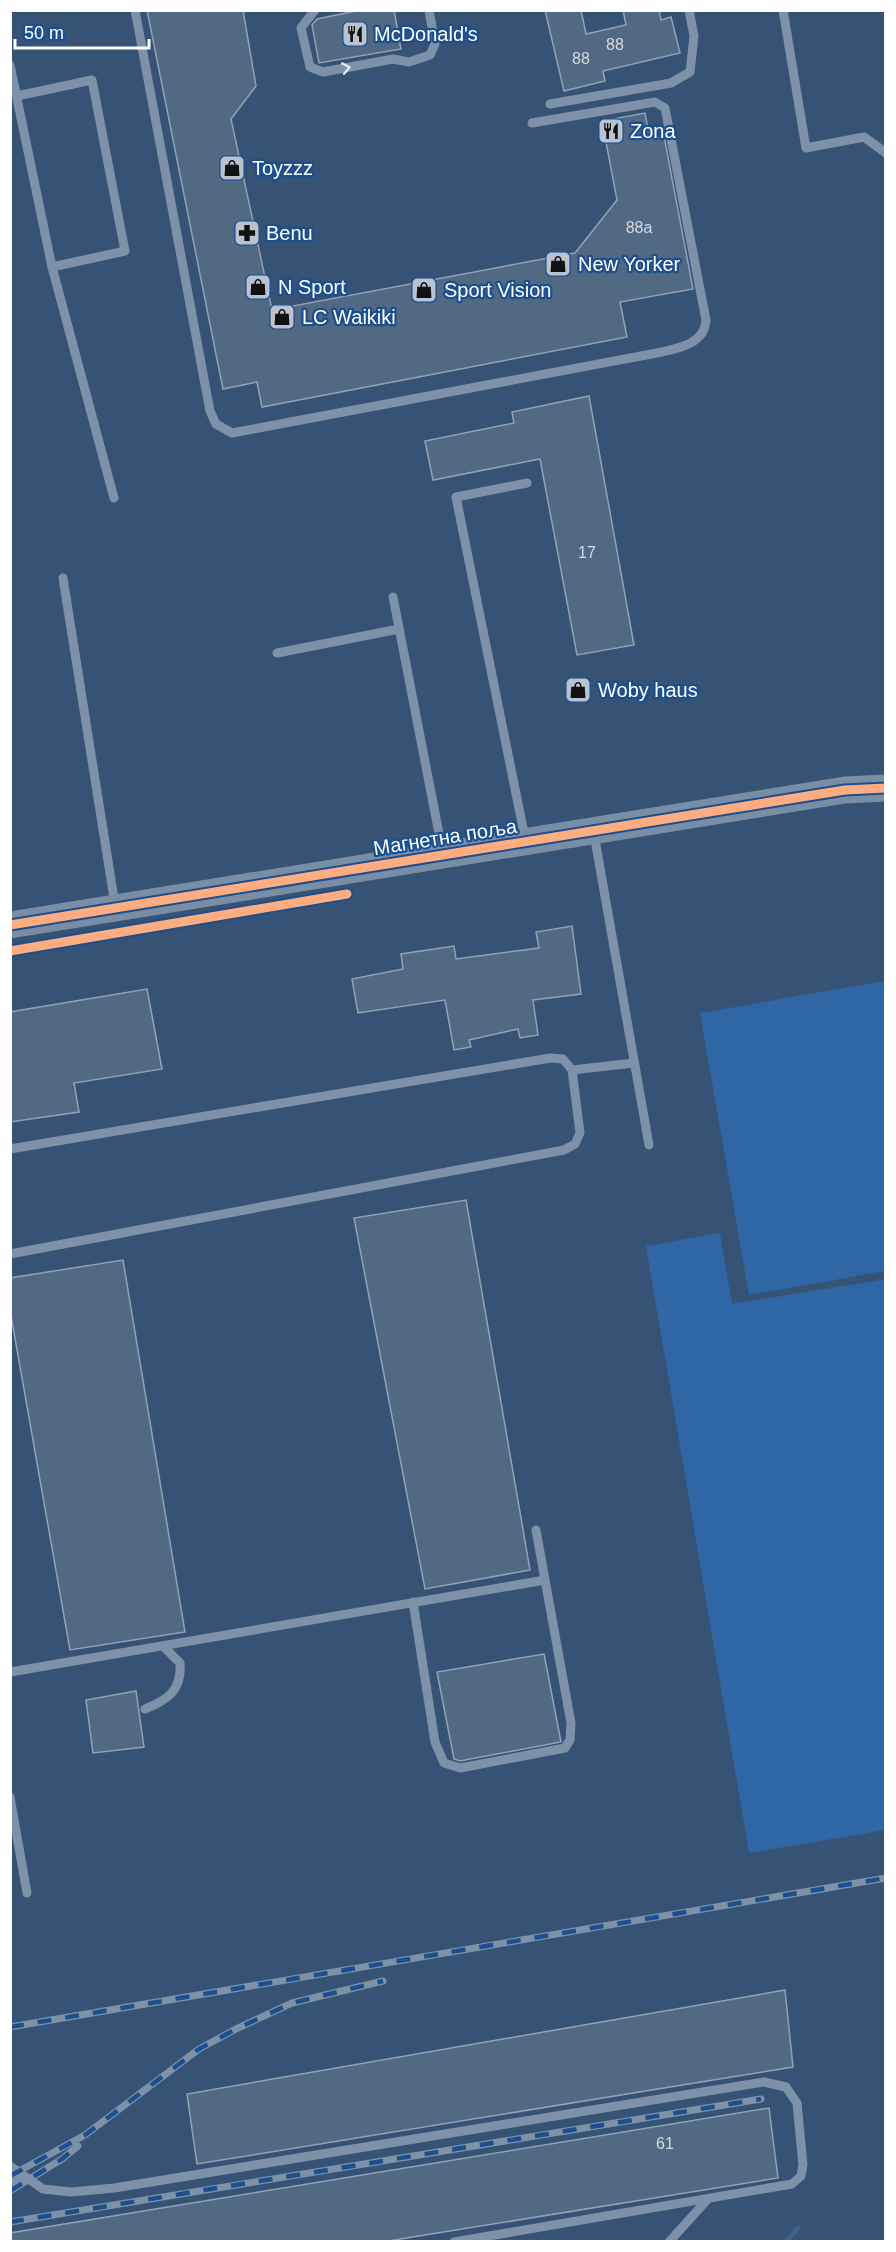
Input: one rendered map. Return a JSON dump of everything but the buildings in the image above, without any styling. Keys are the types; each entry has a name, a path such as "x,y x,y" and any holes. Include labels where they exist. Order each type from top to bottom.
{"street":[{"name":"Магнетна поља","path":"10,925 845,790 885,788"}],"lane":[{"path":"135,10 210,411 216,424 232,433 662,352 684,347 701,335 706,328 706,320 665,108 655,102 532,123"},
{"path":"315,10 301,28 310,67 323,72 393,59 409,62 430,55 435,44 429,10"},
{"path":"550,104 671,82 690,72 694,36 689,10"},
{"path":"783,10 806,148 864,137 885,153"},
{"path":"10,65 52,267 114,498"},
{"path":"16,96 92,81 125,251 52,267"},
{"path":"526,842 456,498 527,483"},
{"path":"63,578 116,908"},
{"path":"393,597 443,855"},
{"path":"277,653 399,629"},
{"path":"594,831 649,1145"},
{"path":"10,1149 550,1058 563,1059 572,1070 580,1134 575,1144 564,1150 10,1254"},
{"path":"572,1070 634,1063"},
{"path":"413,1602 435,1742 444,1763 460,1768 561,1749 568,1745 571,1723 536,1530"},
{"path":"10,1672 545,1580"},
{"path":"145,1709 164,1702 172,1695 180,1679 180,1663 163,1646"},
{"path":"10,1797 27,1893"},
{"path":"10,2166 43,2189 71,2192 114,2188 764,2082 786,2087 797,2103 803,2165 801,2175 792,2184 454,2241"},
{"path":"10,2183 24,2176"},
{"path":"669,2241 707,2200"}],"shaded area":[{"path":"885,981 885,1271 749,1295 700,1013"},
{"path":"720,1233 732,1304 886,1279 885,1830 749,1853 646,1246"}],"waterway":[{"path":"786,2242 798,2228"}],"railway":[{"path":"10,2027 886,1878"},
{"path":"10,2176 85,2135 199,2049 236,2029 292,2003 383,1981"},
{"path":"10,2222 761,2099"},
{"path":"10,2191 62,2159 78,2146"}],"cycle path":[{"path":"10,925 845,790 886,788"},
{"path":"10,951 347,894"}],"place":[{"name":"McDonald's","path":"355,34"},
{"name":"Zona","path":"611,131"},
{"name":"Toyzzz","path":"232,168"},
{"name":"Benu","path":"247,233"},
{"name":"New Yorker","path":"558,264"},
{"name":"N Sport","path":"258,287"},
{"name":"Sport Vision","path":"424,290"},
{"name":"LC Waikiki","path":"282,317"},
{"name":"Woby haus","path":"578,690"}]}
